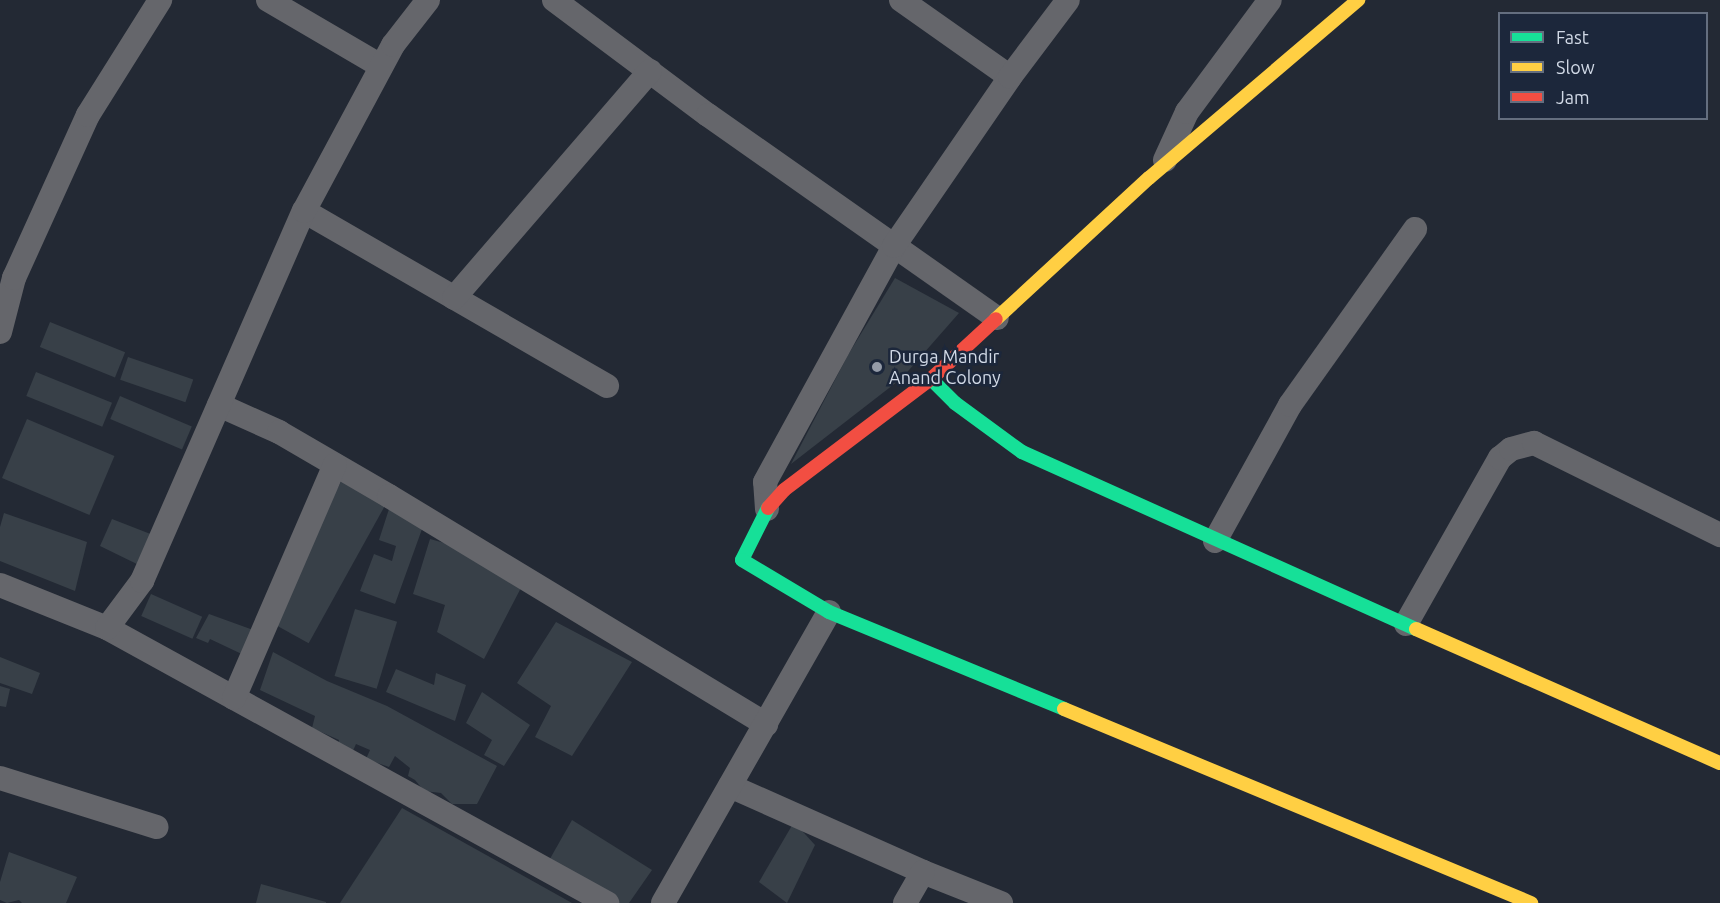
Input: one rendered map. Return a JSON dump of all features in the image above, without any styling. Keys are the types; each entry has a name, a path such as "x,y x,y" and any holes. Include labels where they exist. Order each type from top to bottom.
{"street":[{"path":"0,332 14,278 88,115 160,0"},
{"path":"268,0 381,66"},
{"path":"107,628 142,581 304,210 393,45 428,0"},
{"path":"554,0 997,318"},
{"path":"901,0 1010,77"},
{"path":"767,509 765,482 894,246 1010,77 1068,0"},
{"path":"1162,167 1187,112 1270,0"},
{"path":"1358,0 1162,167 931,379 784,490 767,509 742,560 829,612 1486,894 1530,903"},
{"path":"454,298 650,71"},
{"path":"304,210 607,386"},
{"path":"1215,541 1290,405 1415,229"},
{"path":"931,379 955,403 1022,452 1215,541 1720,763"},
{"path":"219,405 279,432 765,724"},
{"path":"1406,624 1500,458 1511,449 1534,443 1720,534"},
{"path":"234,698 335,465"},
{"path":"0,585 107,628 607,903"},
{"path":"663,903 829,612"},
{"path":"0,778 156,827"},
{"path":"730,786 923,872 1001,903"},
{"path":"905,903 923,872"}],"building":[{"name":"Durga Mandir Anand Colony","path":"895,278 959,313 902,378 791,464 848,355"},
{"path":"50,322 125,352 115,377 40,347"},
{"path":"128,357 193,379 185,402 120,380"},
{"path":"36,372 112,403 102,427 26,396"},
{"path":"120,396 192,426 182,449 110,419"},
{"path":"27,419 114,456 89,515 2,478"},
{"path":"342,480 386,504 309,643 265,619"},
{"path":"389,509 426,518 395,604 360,591 374,554 392,561 396,546 379,540"},
{"path":"4,513 87,542 75,591 0,561 0,527"},
{"path":"112,519 153,535 141,566 100,546"},
{"path":"430,539 470,550 523,584 484,659 437,632 445,605 413,594"},
{"path":"151,594 202,617 192,639 141,616"},
{"path":"355,609 397,622 377,689 335,676"},
{"path":"209,614 256,631 246,656 210,639 208,643 196,638"},
{"path":"556,622 632,662 572,756 535,737 551,706 517,683"},
{"path":"273,652 327,681 387,706 497,766 477,804 452,804 441,793 424,791 415,780 408,776 410,768 395,756 389,767 366,759 370,750 356,744 352,753 338,748 339,740 312,728 315,716 260,690"},
{"path":"0,657 40,673 32,694 0,683"},
{"path":"396,669 434,685 436,673 466,685 455,721 386,692"},
{"path":"0,686 10,689 6,707 0,706"},
{"path":"482,692 530,725 504,766 484,755 492,740 466,723"},
{"path":"402,808 572,903 340,903"},
{"path":"572,820 652,870 629,903 611,903 547,864"},
{"path":"794,822 815,845 787,903 759,882"},
{"path":"9,852 77,877 66,903 22,903 19,900 7,903 0,900 0,882"},
{"path":"261,884 326,902 326,903 256,903"}],"traffic: fast":[{"path":"931,379 955,403 1022,452 1416,629"},
{"path":"768,508 742,560 829,612 1064,709"}],"traffic: slow":[{"path":"996,319 1149,178 1358,0"},
{"path":"1416,629 1720,763"},
{"path":"1064,709 1531,903"}],"traffic: jam":[{"path":"768,508 784,490 931,379 996,319"}],"place":[{"name":"Durga Mandir Anand Colony","path":"877,367"}]}
